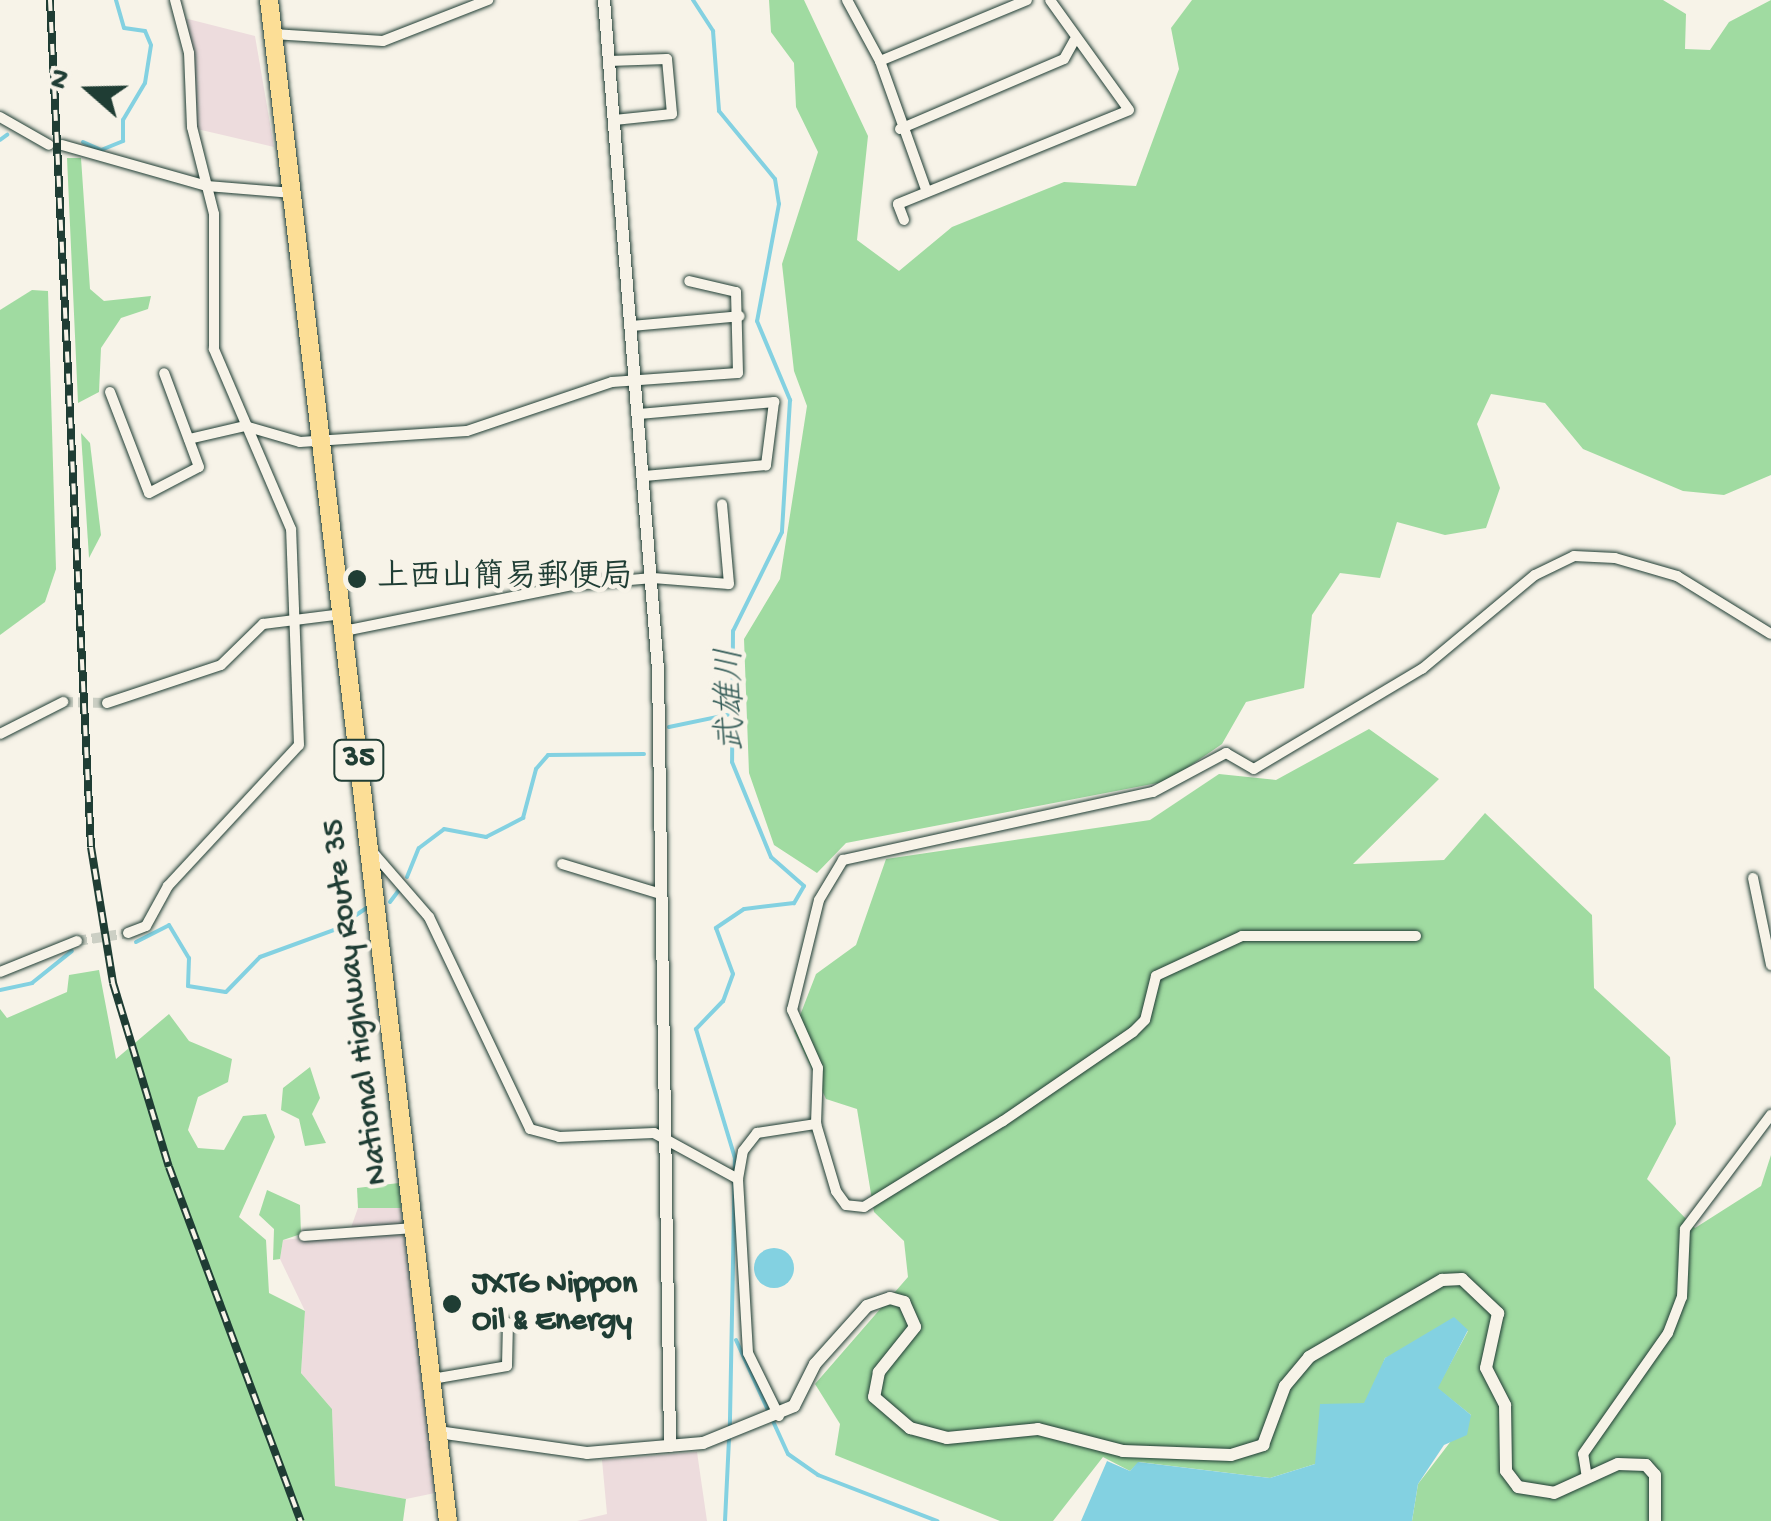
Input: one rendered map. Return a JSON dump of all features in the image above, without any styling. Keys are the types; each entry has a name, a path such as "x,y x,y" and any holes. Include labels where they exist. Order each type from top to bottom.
{"highway":[{"name":"National Highway Route 35","path":"269,0 448,1521"}],"street":[{"path":"128,933 146,926 168,886 294,757 299,622 291,529 214,349 207,186 175,0"},
{"path":"273,34 383,40 488,0"},
{"path":"604,0 653,578 670,1446"},
{"path":"847,0 880,61 900,129 926,192"},
{"path":"880,61 1027,0"},
{"path":"904,220 898,204 1129,110 1110,74 1074,41 1050,0"},
{"path":"900,129 1064,59 1074,41"},
{"path":"609,62 667,59 672,114 614,120"},
{"path":"0,117 49,144"},
{"path":"62,145 207,186 294,193"},
{"path":"189,439 245,426 322,439 488,428 612,382 738,373 740,316 736,292 688,282"},
{"path":"632,326 740,316"},
{"path":"110,392 149,492 199,467 164,373"},
{"path":"639,414 774,402 766,465 644,476"},
{"path":"106,703 221,665 263,624 343,622 573,585 653,578 729,584 722,504"},
{"path":"1416,936 1262,933 1170,970 1150,987 1145,1020 1133,1032 864,1206 841,1200 816,1124 818,1068 792,1010 820,900 844,860 1153,792 1226,753 1254,769 1422,669 1535,575 1574,556 1615,558 1677,576 1771,634"},
{"path":"0,734 62,702"},
{"path":"369,848 429,917 530,1129 664,1137 738,1179"},
{"path":"562,864 661,894"},
{"path":"1754,878 1771,965"},
{"path":"0,972 77,941"},
{"path":"1587,1478 1582,1454 1658,1348 1682,1297 1685,1228 1771,1116"},
{"path":"771,1419 748,1353 738,1179 743,1151 757,1133 816,1124"},
{"path":"304,1236 413,1228"},
{"path":"438,1432 586,1453 708,1441 771,1419 867,1306 890,1298 914,1313 915,1327 878,1372 874,1397 910,1428 947,1438 1038,1429 1123,1451 1231,1455 1263,1445 1285,1386 1309,1357 1442,1280 1462,1279 1498,1313 1486,1368 1505,1405 1506,1471 1534,1494 1618,1464 1646,1465 1655,1475 1655,1521"},
{"path":"432,1380 508,1366 508,1323"}],"shaded area":[{"path":"184,18 255,36 274,147 197,129"},
{"path":"358,1208 401,1208 435,1493 406,1499 335,1487 332,1409 301,1373 305,1311 280,1259 283,1240 349,1233"},
{"path":"697,1452 707,1521 577,1521 607,1514 602,1460"}],"green space":[{"path":"769,0 804,0 868,136 857,240 899,271 952,227 1064,182 1136,186 1179,69 1171,28 1192,0 1663,0 1686,14 1685,49 1710,50 1729,22 1771,0 1771,475 1724,495 1683,491 1583,449 1545,403 1491,394 1477,424 1500,488 1486,528 1445,535 1397,522 1380,578 1340,573 1312,615 1304,688 1246,702 1222,744 1168,781 846,843 817,873 774,845 749,773 744,639 780,579 807,406 794,371 782,264 818,152 796,107 794,63 771,32"},
{"path":"67,158 81,158 90,289 104,301 151,296 148,309 121,318 101,348 99,392 78,403"},
{"path":"32,290 48,291 56,569 45,602 0,635 0,310"},
{"path":"81,433 90,443 101,535 89,558"},
{"path":"1369,729 1439,779 1353,864 1444,860 1485,813 1592,915 1594,988 1670,1057 1676,1124 1647,1179 1695,1228 1761,1186 1771,1155 1771,1521 1412,1521 1418,1484 1471,1415 1437,1388 1468,1331 1385,1358 1372,1396 1315,1464 1270,1478 1139,1462 1130,1471 1103,1457 1053,1521 1000,1521 835,1455 840,1424 815,1384 908,1277 904,1241 874,1212 857,1109 826,1099 794,1031 816,974 856,945 886,859 1150,820 1219,774 1276,780"},
{"path":"99,970 116,1059 169,1014 189,1041 232,1059 228,1082 198,1097 188,1130 198,1148 224,1150 243,1116 266,1114 275,1137 239,1217 266,1240 269,1293 305,1311 301,1373 332,1409 335,1486 406,1499 403,1521 0,1521 0,1009 7,1018 67,992 69,975"},
{"path":"310,1067 320,1098 312,1114 326,1143 305,1146 299,1119 281,1110 283,1088"},
{"path":"399,1183 401,1208 358,1208 357,1188"},
{"path":"267,1190 300,1205 301,1234 283,1240 280,1259 273,1260 274,1229 259,1215"}],"water":[{"path":"774,1248 788,1254 794,1268 788,1282 774,1288 760,1282 754,1268 760,1254"},
{"path":"1454,1317 1468,1330 1438,1388 1471,1415 1467,1435 1444,1445 1418,1484 1412,1521 1081,1521 1107,1461 1130,1471 1138,1462 1270,1478 1315,1464 1320,1404 1364,1403 1385,1358"}],"waterway":[{"path":"83,142 101,150 123,141 123,120 145,83 151,45 145,31 124,28 116,0"},
{"name":"武雄川","path":"693,0 713,31 719,111 775,179 779,204 757,321 790,400 782,532 733,631 732,762 771,857 804,886 794,903 744,909 716,928 733,974 723,1001 696,1029 735,1158 730,1429"},
{"path":"0,140 7,135"},
{"path":"669,727 736,713"},
{"path":"407,877 419,848 444,829 486,837 523,818 536,769 548,755 644,754"},
{"path":"390,902 399,890"},
{"path":"136,942 169,925 189,958 188,986 226,992 260,957 334,930 368,907"},
{"path":"0,990 32,983 72,951"},
{"path":"736,1340 788,1454 818,1475 937,1521"},
{"name":"武雄川","path":"725,1521 729,1439"}],"tunnel":[{"path":"63,702 107,703"},
{"path":"77,941 128,933"}],"railway":[{"path":"50,0 91,847 113,983 169,1167 301,1521"}],"place":[{"name":"上西山簡易郵便局","path":"357,579"},
{"name":"JXTG Nippon Oil & Energy","path":"452,1304"}]}
